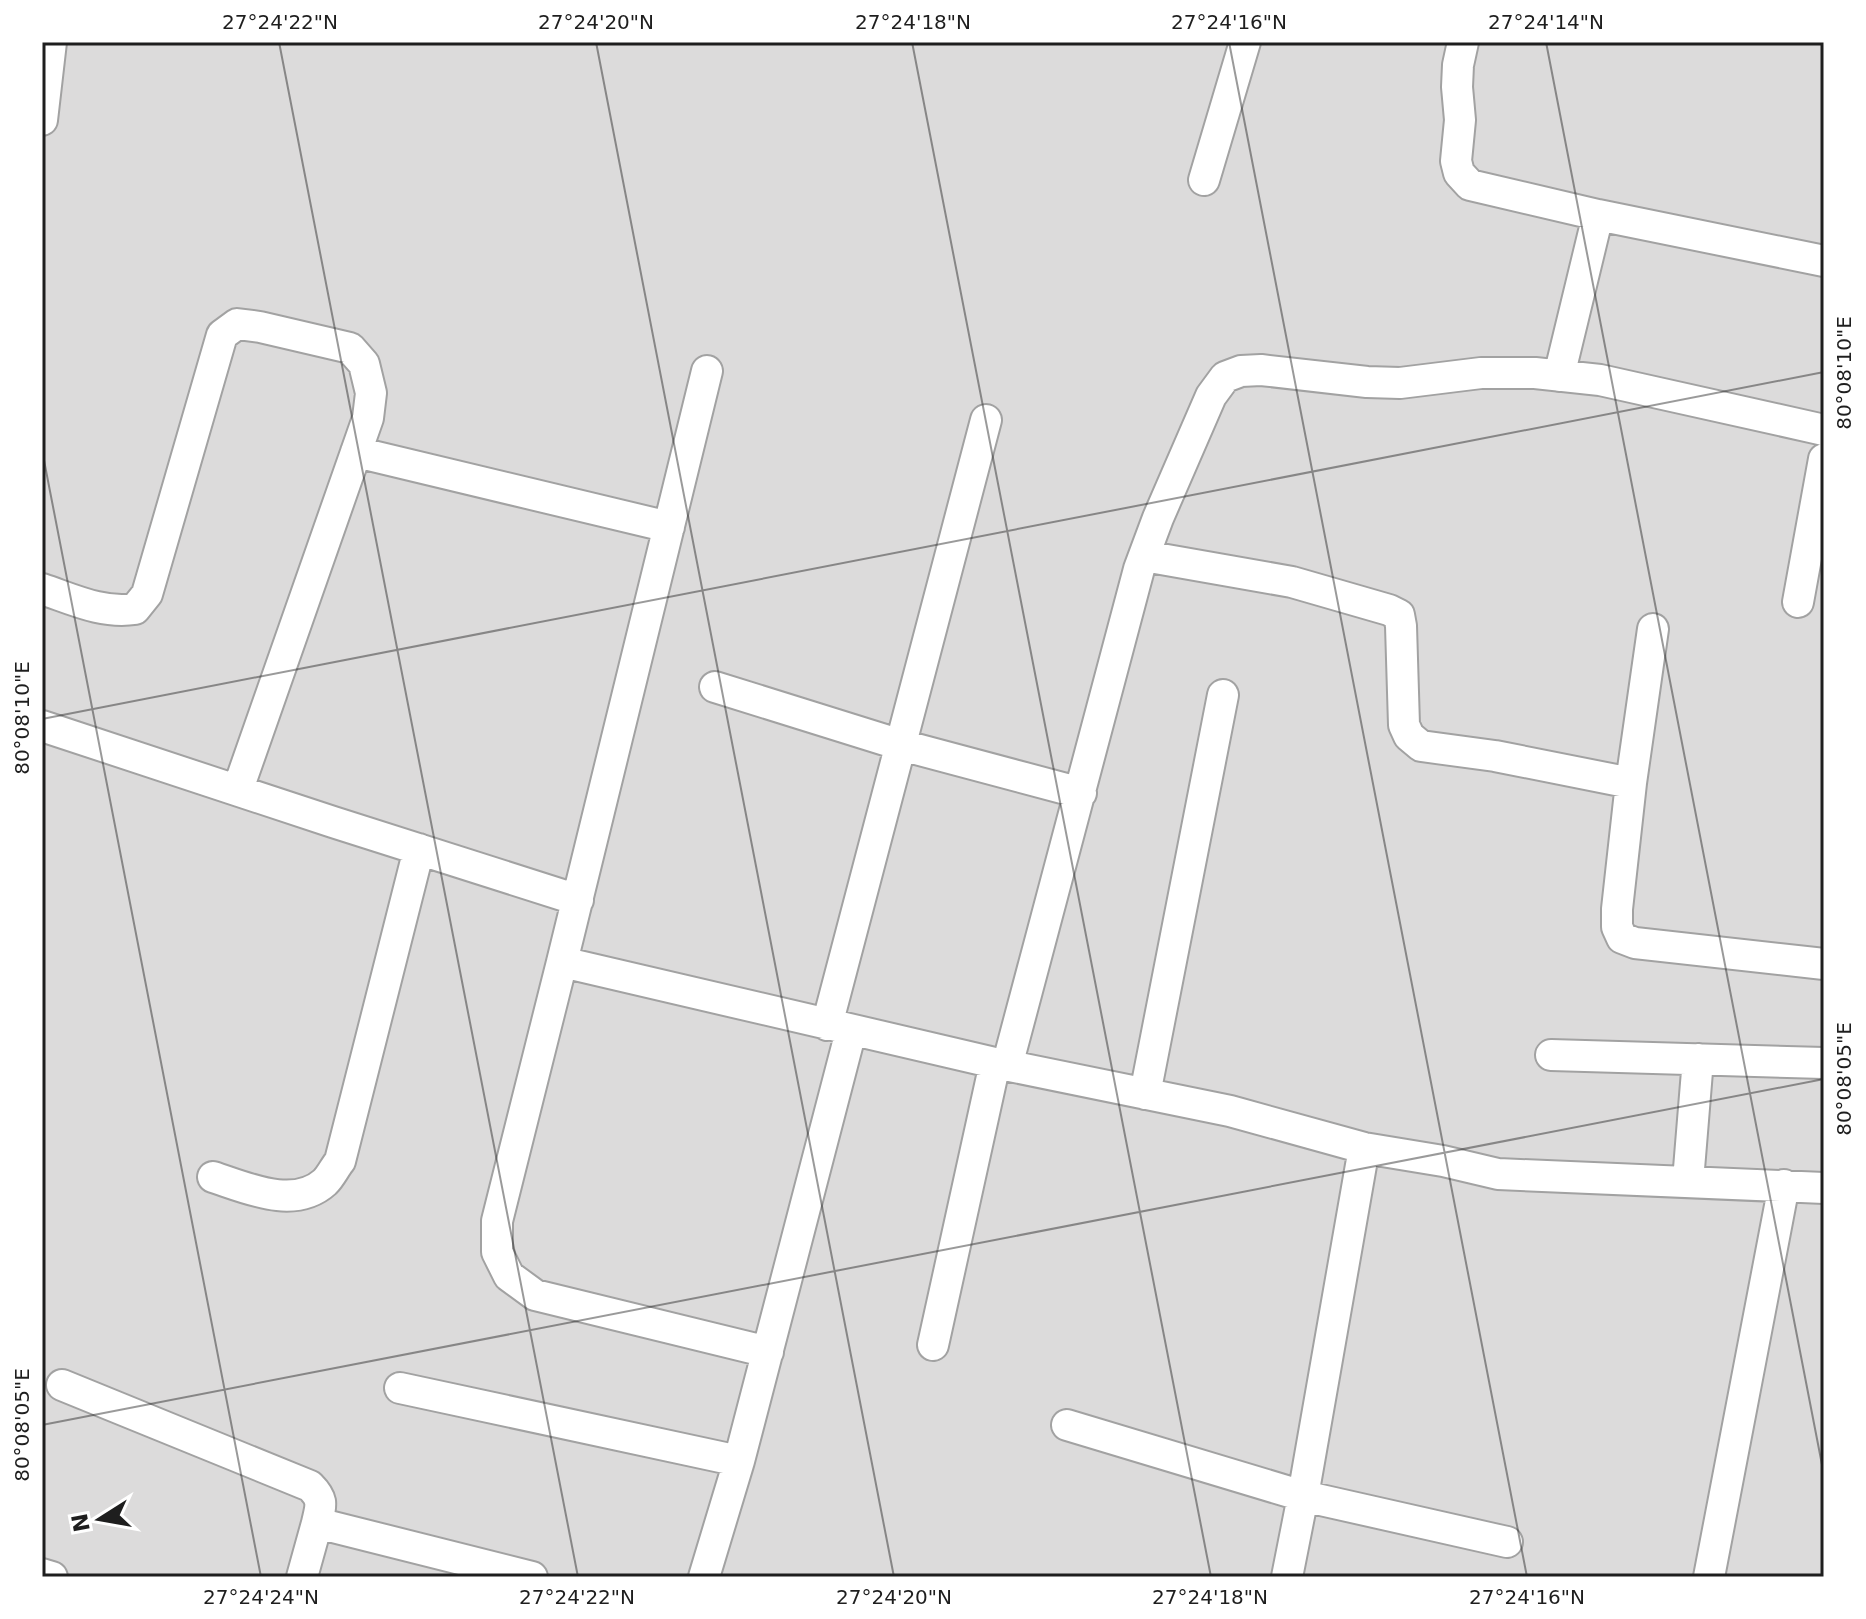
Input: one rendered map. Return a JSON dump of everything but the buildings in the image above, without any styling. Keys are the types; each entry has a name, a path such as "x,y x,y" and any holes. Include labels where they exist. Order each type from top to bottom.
{"street":[{"path":"42,120 51,42"},
{"path":"1204,180 1245,42"},
{"path":"1463,42 1458,65 1460,120 1456,161 1459,173 1470,185 1598,215 1824,261"},
{"path":"1559,376 1598,215"},
{"path":"42,589 96,608 118,611 135,609 147,594 222,335 237,324 350,348 364,364 371,393 368,418 238,789"},
{"path":"933,1345 1001,1065 1081,793 1144,556 1211,396 1225,377 1241,371 1261,370 1400,383 1481,373 1535,373 1600,380 1824,430"},
{"path":"707,371 497,1221 497,1252 509,1276 535,1295 768,1352"},
{"path":"704,1577 768,1352 901,745 986,420"},
{"path":"356,452 669,527"},
{"path":"1798,602 1824,459"},
{"path":"1144,556 1292,582 1399,615 1404,725 1409,736 1421,746 1486,755 1631,783"},
{"path":"1653,629 1617,909 1617,927 1622,938 1635,943 1824,964"},
{"path":"715,687 901,745 1081,793"},
{"path":"1145,1094 1223,695"},
{"path":"42,726 578,900"},
{"path":"213,1177 266,1194 300,1195 324,1183 340,1161 419,849"},
{"path":"562,962 1001,1065 1230,1111 1364,1148 1512,1174 1824,1188"},
{"path":"1551,1055 1824,1063"},
{"path":"1688,1181 1698,1059"},
{"path":"1287,1577 1364,1148"},
{"path":"1709,1577 1784,1185"},
{"path":"62,1385 310,1486 318,1494 321,1506 302,1577"},
{"path":"400,1388 739,1461"},
{"path":"1067,1425 1303,1496 1507,1542"},
{"path":"317,1523 532,1577"},
{"path":"42,1574 52,1577"}],"shaded area":[{"path":"42,42 1824,42 1824,1577 42,1577"}]}
